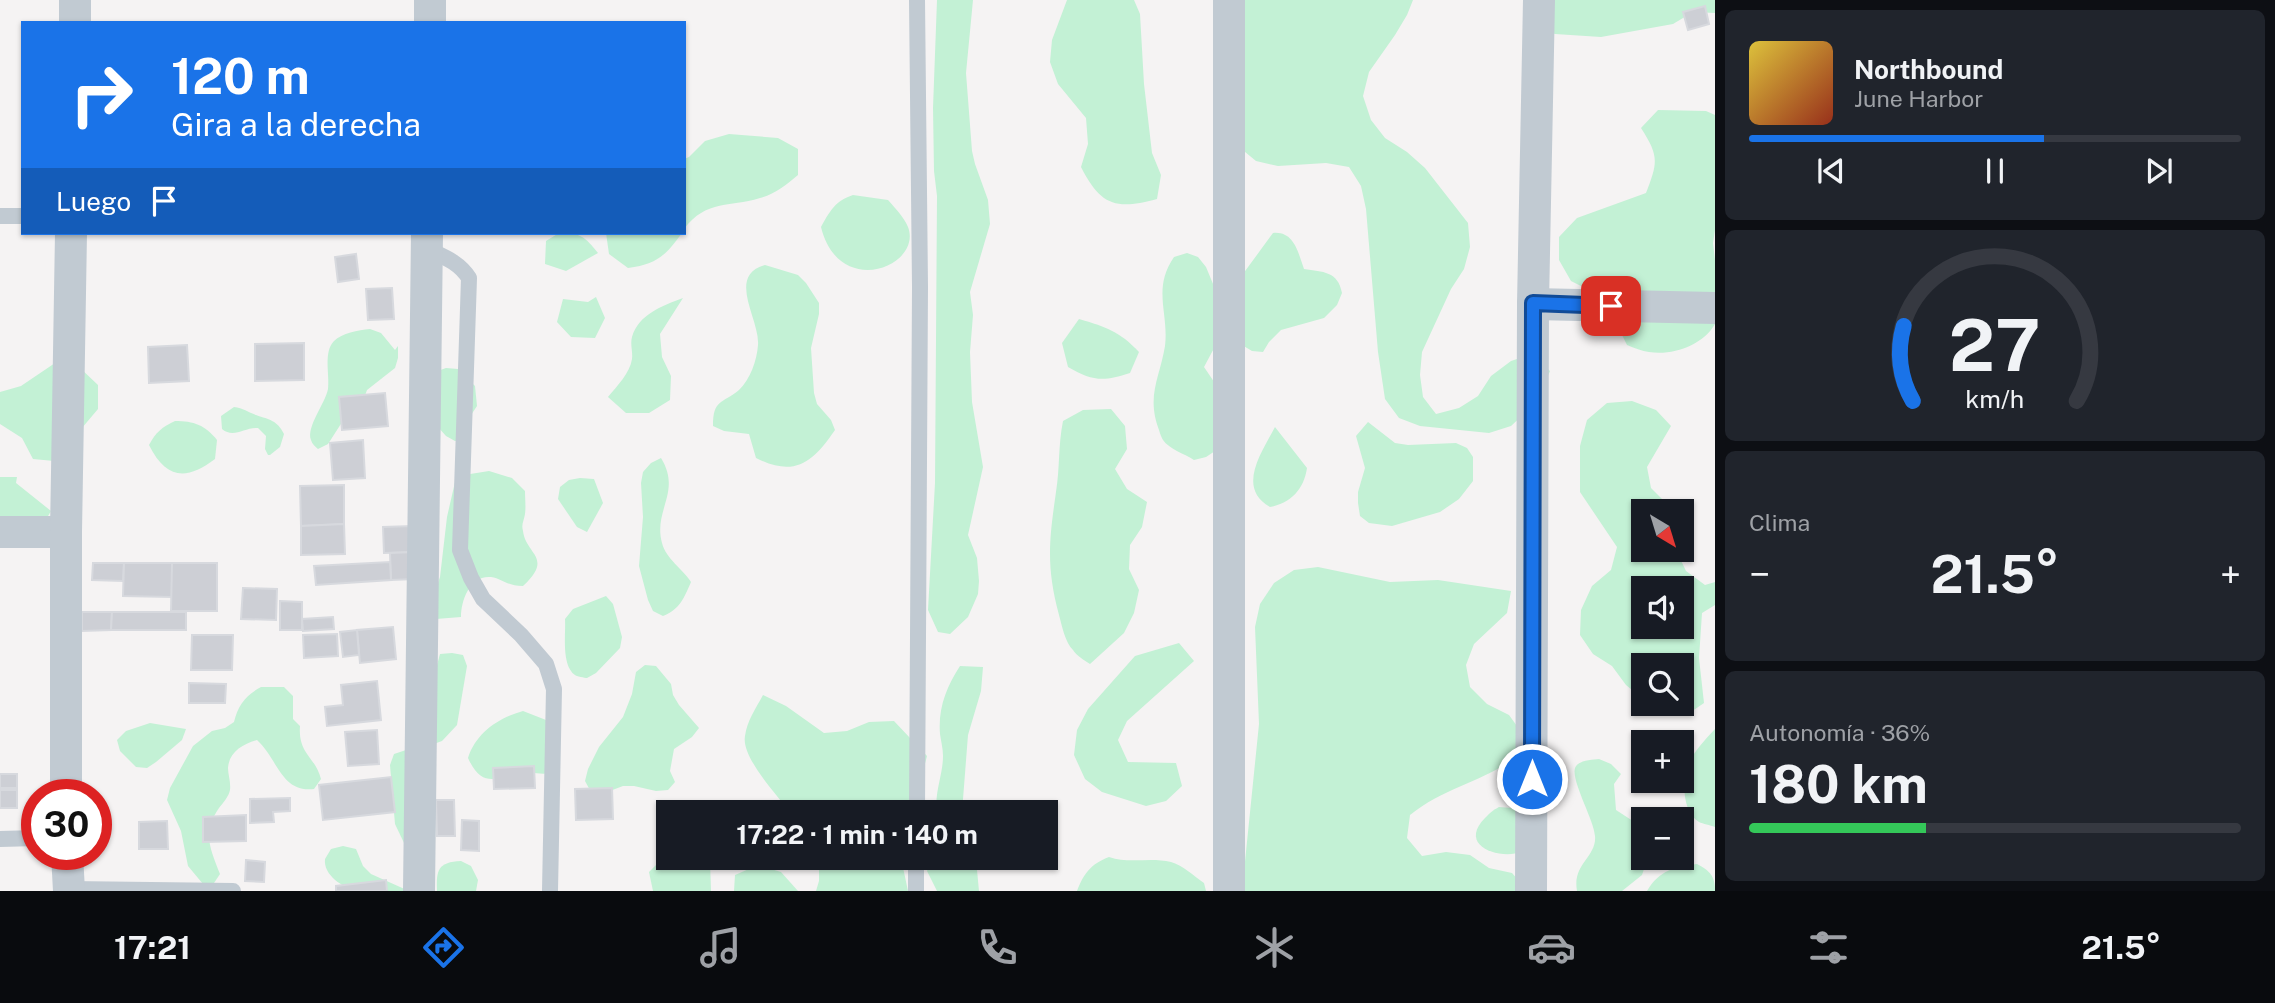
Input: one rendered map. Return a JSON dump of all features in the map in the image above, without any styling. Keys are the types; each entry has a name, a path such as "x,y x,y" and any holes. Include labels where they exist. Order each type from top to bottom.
{"street":[{"path":"75,0 75,21"},
{"path":"430,0 430,21"},
{"path":"1229,0 1229,891"},
{"path":"1531,891 1533,303 1539,0"},
{"path":"66,779 66,532 71,235"},
{"path":"419,891 427,241"},
{"path":"1533,303 1715,308"},
{"path":"0,532 66,532"},
{"path":"68,870 69,890"}],"lane":[{"path":"916,800 920,286 917,0"},
{"path":"0,216 21,216"},
{"path":"427,241 463,268 469,278 460,550 483,599 521,635 546,664 554,689 551,891"},
{"path":"0,839 21,838"},
{"path":"916,870 916,891"},
{"path":"69,890 233,891"}],"green space":[{"path":"937,0 973,0 966,73 972,151 988,200 990,224 970,292 973,315 970,352 972,402 983,467 968,535 977,558 978,594 968,617 950,634 938,632 928,610 935,483 937,196 933,108"},
{"path":"1067,0 1134,0 1140,14 1152,153 1161,175 1157,199 1131,204 1111,202 1096,190 1081,167 1088,144 1086,118 1058,84 1050,62 1052,40"},
{"path":"1236,0 1413,0 1395,35 1369,72 1363,96 1371,120 1385,138 1425,168 1468,223 1470,247 1464,269 1451,289 1422,352 1420,375 1423,397 1436,414 1459,408 1478,396 1491,376 1511,361 1532,354 1550,371 1541,393 1511,426 1489,433 1420,426 1399,418 1385,399 1378,352 1366,209 1361,186 1349,167 1326,163 1278,166 1256,161 1239,147"},
{"path":"1529,0 1715,0 1715,13 1693,12 1673,24 1601,37 1555,34 1533,27"},
{"path":"1658,110 1706,111 1715,115 1715,324 1695,343 1658,353 1627,345 1616,323 1611,301 1571,281 1559,260 1559,237 1577,218 1646,193 1655,159 1641,128"},
{"path":"729,134 778,138 798,149 798,175 780,189 765,196 719,206 701,213 686,227 686,158 705,141"},
{"path":"853,195 888,200 906,223 909,241 903,254 892,263 877,269 860,269 844,263 831,250 821,227 834,207"},
{"path":"1273,233 1286,235 1294,244 1304,269 1329,274 1337,280 1342,293 1337,305 1324,318 1281,330 1263,352 1252,351 1242,345 1240,278"},
{"path":"556,235 575,235 582,237 598,253 566,271 545,264 546,241"},
{"path":"606,235 680,235 660,258 646,264 628,268 609,254"},
{"path":"1187,253 1198,257 1206,267 1223,308 1220,337 1204,367 1225,398 1215,451 1194,460 1173,449 1163,440 1154,407 1155,387 1166,334 1164,280 1174,257"},
{"path":"765,265 798,275 819,303 811,348 814,393 817,404 831,420 835,430 811,458 792,466 782,467 756,458 749,434 724,431 713,426 717,406 743,386 754,363 757,335 746,288 748,278"},
{"path":"596,297 605,318 595,338 571,337 557,322 563,299 588,302"},
{"path":"683,298 660,334 662,357 671,376 670,400 649,413 626,413 608,397 631,364 631,340 635,329 652,312"},
{"path":"1079,319 1112,331 1139,352 1130,373 1098,379 1068,367 1062,343"},
{"path":"370,329 381,333 395,350 398,346 395,368 367,390 363,401 346,416 328,444 318,449 312,443 310,435 328,389 328,357 331,346 337,338 346,334"},
{"path":"58,361 80,368 98,385 98,409 54,461 33,459 22,438 0,424 0,392 21,386"},
{"path":"446,368 458,369 475,386 477,406 471,415 466,439 455,441 446,436 431,419 435,372"},
{"path":"1632,401 1656,410 1671,426 1647,467 1651,488 1662,499 1631,499 1631,562 1682,562 1686,571 1693,576 1631,576 1631,639 1694,639 1694,577 1705,585 1715,582 1715,605 1702,613 1699,658 1704,703 1694,710 1694,653 1631,653 1631,689 1612,666 1593,654 1580,635 1581,610 1592,586 1611,570 1617,547 1580,492 1580,446 1587,420 1607,403"},
{"path":"234,407 276,423 284,434 280,447 268,455 265,449 266,436 258,428 235,433 222,429 221,416"},
{"path":"1111,409 1125,426 1127,449 1115,469 1127,489 1147,502 1142,527 1130,545 1129,569 1139,590 1134,613 1124,633 1090,664 1075,652 1064,634 1052,582 1050,540 1063,421 1083,410"},
{"path":"175,421 199,425 213,435 217,440 215,459 195,471 186,473 178,473 162,465 149,445 160,430"},
{"path":"1368,422 1395,443 1456,443 1467,448 1473,457 1473,481 1459,499 1440,512 1392,526 1369,523 1360,516 1358,503 1358,492 1365,468 1356,436"},
{"path":"1275,427 1307,468 1300,489 1284,502 1270,507 1260,499 1253,480 1259,458"},
{"path":"661,458 669,481 661,521 662,543 667,554 691,582 684,598 663,616 653,611 639,566 643,472 651,463"},
{"path":"489,471 512,478 525,491 522,529 536,557 536,569 523,586 491,577 477,580 465,596 461,617 436,619 429,610 440,577 447,517 455,482 464,475"},
{"path":"0,477 17,477 16,483 51,511 40,530 0,534"},
{"path":"594,479 603,503 587,532 577,527 558,499 560,487 569,480"},
{"path":"1318,567 1390,582 1438,580 1511,591 1507,613 1474,644 1466,665 1470,687 1487,704 1509,715 1522,733 1518,756 1423,805 1410,815 1407,838 1422,856 1446,852 1470,855 1489,868 1512,873 1528,891 1242,891 1259,724 1255,627 1260,604 1274,583 1294,570"},
{"path":"606,596 613,604 622,637 620,648 596,673 587,678 576,675 566,657 565,619 573,609"},
{"path":"1179,643 1194,661 1127,721 1118,740 1128,762 1176,763 1182,786 1166,801 1146,806 1102,792 1085,779 1074,755 1077,730 1088,709 1135,656"},
{"path":"440,654 463,655 467,666 457,725 442,741 431,745 428,699"},
{"path":"645,665 656,666 671,684 679,705 699,728 692,737 674,749 670,771 675,782 668,790 623,786 602,794 591,792 585,781 588,769 599,747 623,717 632,694 636,672"},
{"path":"960,666 983,667 981,691 968,735 963,800 937,800 943,756 940,716 951,682"},
{"path":"261,687 284,687 293,696 293,719 300,726 304,749 321,779 314,789 294,786 257,740 238,750 229,762 229,792 214,817 209,833 220,874 214,883 203,884 188,866 181,831 167,800 170,788 193,746 212,731 225,728 234,722 243,701"},
{"path":"763,695 786,706 824,733 847,731 869,722 894,721 927,756 921,779 909,800 780,800 761,776 745,745 752,715"},
{"path":"523,711 546,720 550,773 517,774 493,779 480,775 468,758 476,741 497,722"},
{"path":"150,723 186,729 182,740 156,762 147,768 136,767 120,751 117,740 126,731"},
{"path":"1715,729 1715,827 1699,822 1694,818 1694,807 1687,807 1686,804 1685,793 1694,793 1694,754"},
{"path":"406,750 405,845 395,824 390,765 394,754"},
{"path":"1599,759 1611,764 1621,774 1614,784 1616,810 1631,820 1631,870 1644,870 1642,875 1622,891 1577,891 1578,874 1595,843 1591,820 1576,782 1575,768 1582,762"},
{"path":"1499,807 1512,808 1525,819 1522,852 1492,852 1478,843 1478,828 1493,810"},
{"path":"343,846 356,849 363,866 371,874 409,891 358,891 340,884 327,870 325,859 331,849"},
{"path":"1109,857 1171,862 1204,883 1206,891 1077,891 1089,870"},
{"path":"461,861 471,866 478,880 476,891 437,891 438,873 443,865"},
{"path":"1694,864 1711,874 1715,891 1647,891 1662,874 1671,870 1694,870"},
{"path":"656,865 656,870 710,870 711,891 653,891 649,872"},
{"path":"746,870 774,870 781,872 798,891 734,891 735,875"},
{"path":"819,870 904,870 908,891 816,891"},
{"path":"977,870 979,891 937,891 927,871"}],"building":[{"path":"1705,6 1709,24 1688,30 1683,12"},
{"path":"356,254 359,279 338,282 335,257"},
{"path":"392,288 394,319 368,320 366,289"},
{"path":"304,343 304,380 255,381 255,344"},
{"path":"187,345 189,381 149,383 148,347"},
{"path":"385,393 388,426 342,430 339,397"},
{"path":"363,440 365,478 333,480 330,443"},
{"path":"344,485 344,524 301,526 300,486"},
{"path":"344,524 345,554 301,555 301,526"},
{"path":"413,526 414,552 384,553 383,527"},
{"path":"414,552 415,579 391,580 390,553"},
{"path":"390,562 391,580 316,585 314,566"},
{"path":"93,563 124,563 123,581 92,580"},
{"path":"124,563 172,563 172,597 123,596"},
{"path":"172,563 217,563 217,611 171,611"},
{"path":"243,588 277,589 276,620 241,619"},
{"path":"280,601 302,602 302,630 280,630"},
{"path":"82,612 112,612 111,630 82,631"},
{"path":"112,612 186,612 186,630 111,630"},
{"path":"333,617 334,629 303,631 302,619"},
{"path":"393,627 396,659 360,663 357,630"},
{"path":"357,630 359,655 343,657 340,632"},
{"path":"337,634 338,656 304,658 303,635"},
{"path":"192,635 233,635 232,670 191,670"},
{"path":"377,681 381,720 327,726 325,707 343,705 341,685"},
{"path":"189,683 226,684 225,703 189,703"},
{"path":"377,730 379,764 348,766 345,732"},
{"path":"534,766 535,788 494,789 493,768"},
{"path":"0,774 17,774 17,788 0,788"},
{"path":"391,777 395,812 323,820 319,785"},
{"path":"612,788 613,819 576,820 575,789"},
{"path":"0,790 17,790 17,808 0,808"},
{"path":"290,798 290,811 273,812 274,822 250,823 250,799"},
{"path":"436,800 454,800 455,836 437,836"},
{"path":"246,815 246,841 203,842 203,817"},
{"path":"462,820 479,821 479,851 461,850"},
{"path":"167,821 168,849 139,849 139,822"},
{"path":"246,860 265,862 264,882 245,881"},
{"path":"386,880 387,891 336,891 336,886"}],"route":[{"path":"1532,779 1533,303 1611,306"}]}
